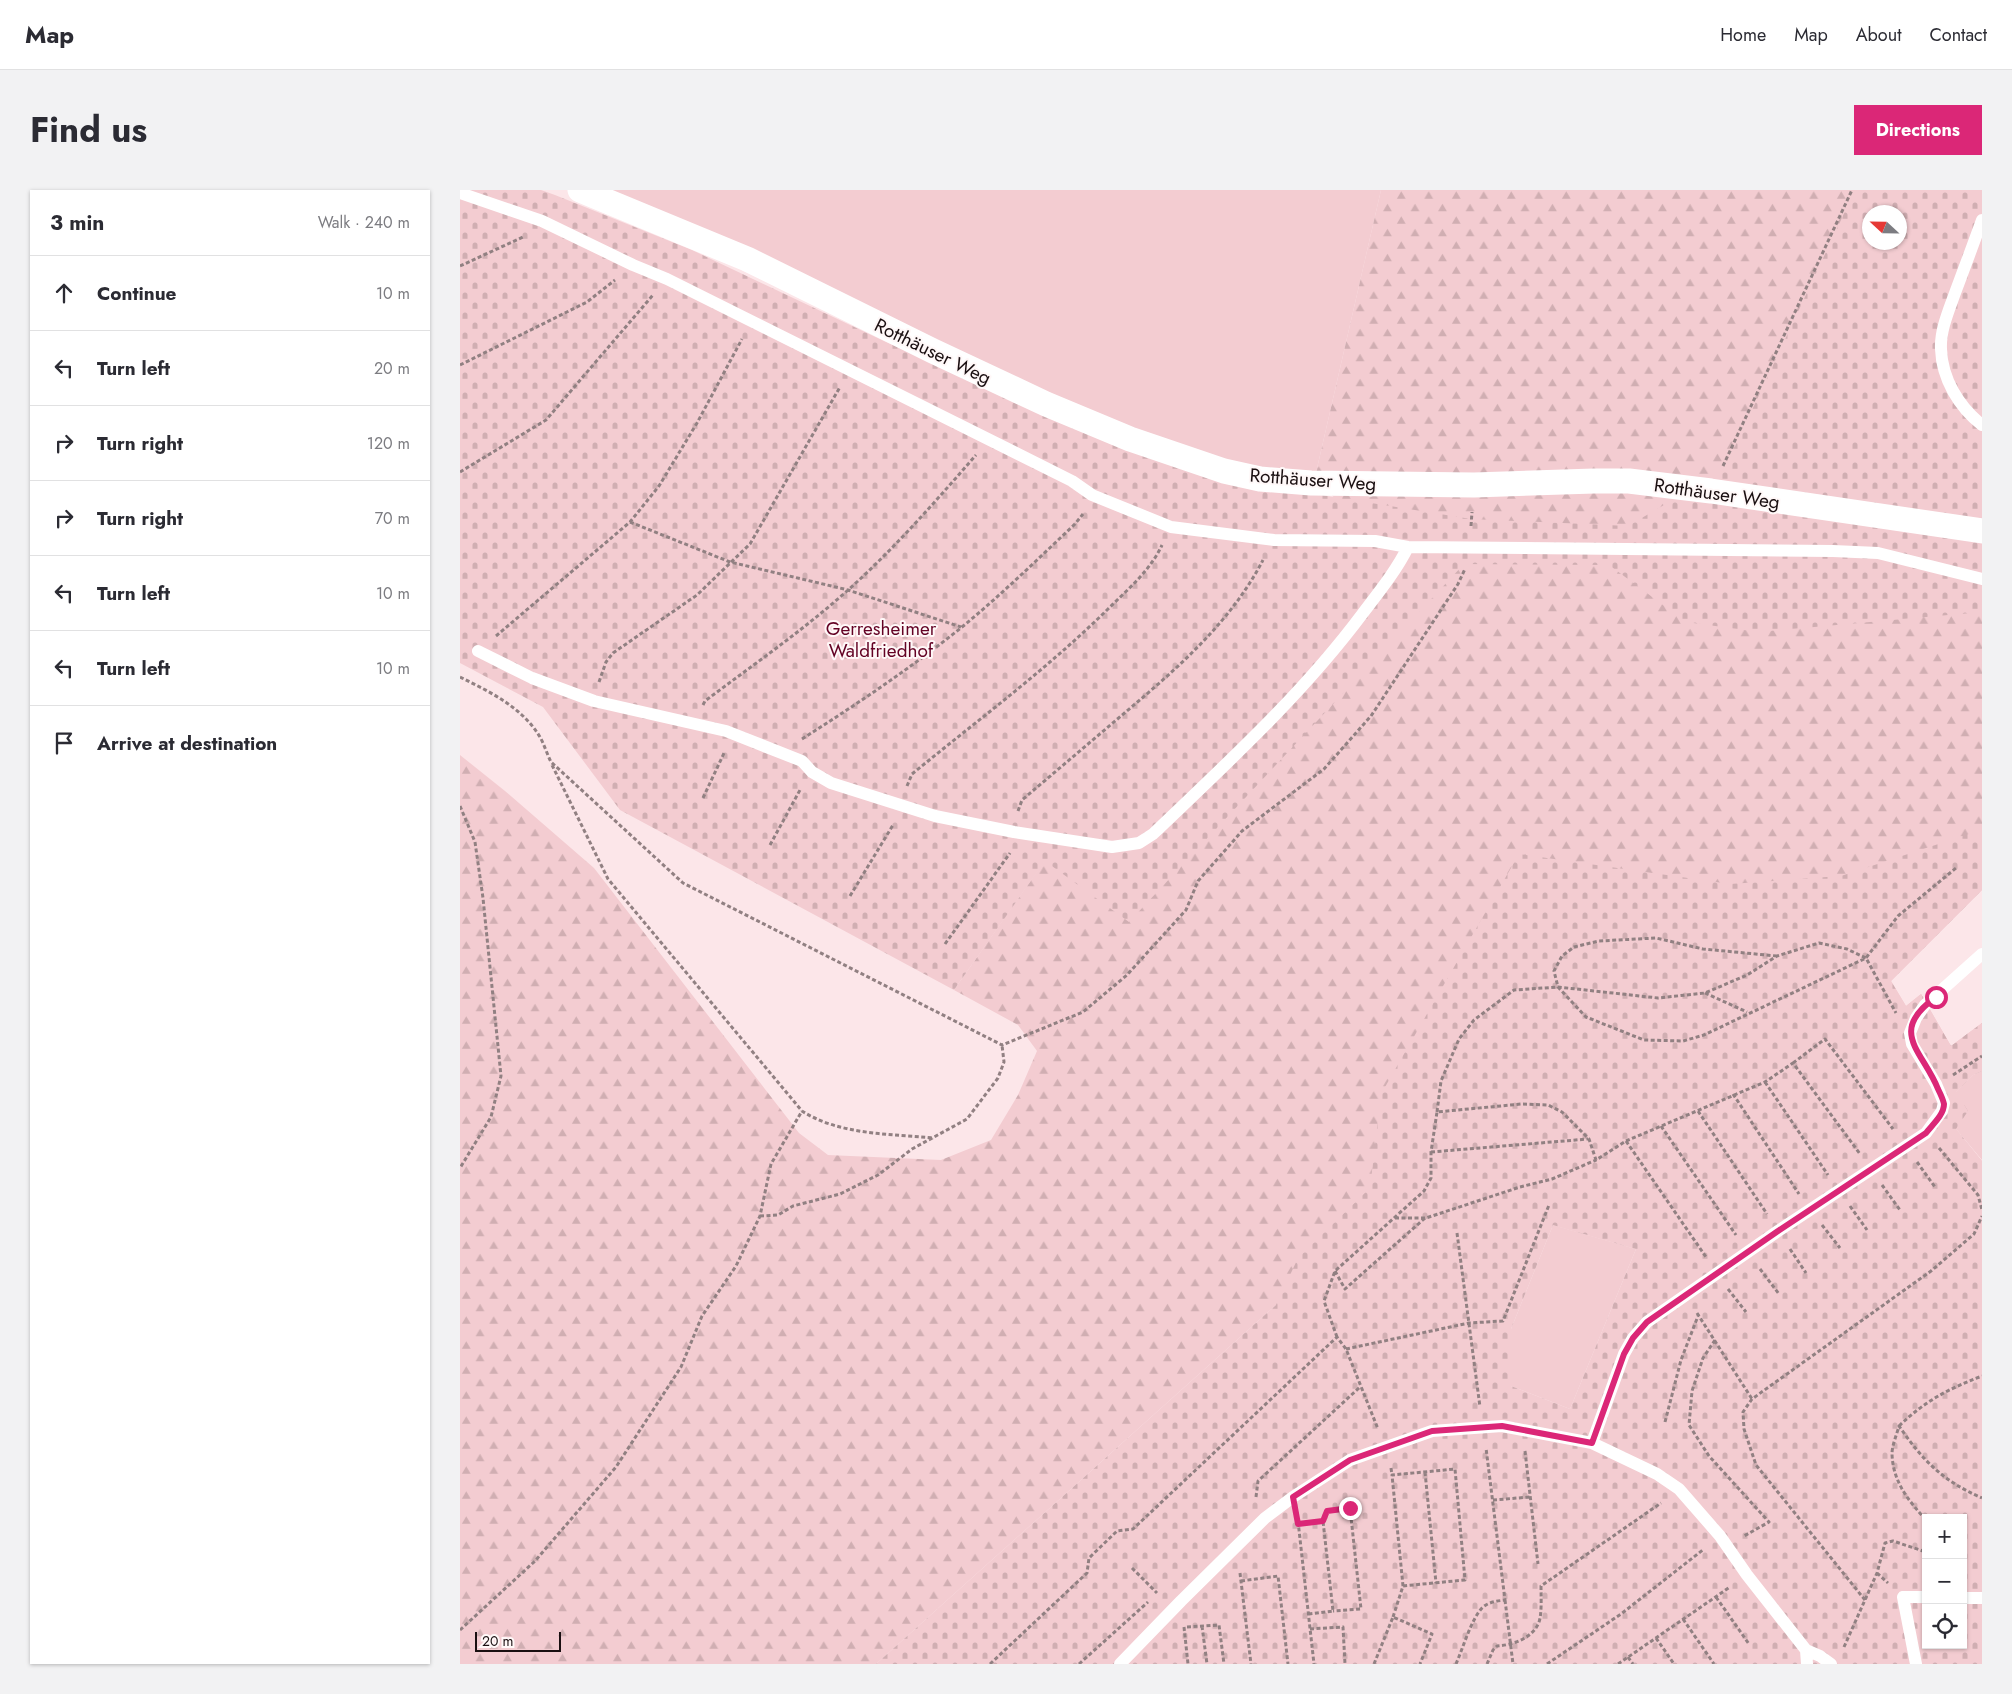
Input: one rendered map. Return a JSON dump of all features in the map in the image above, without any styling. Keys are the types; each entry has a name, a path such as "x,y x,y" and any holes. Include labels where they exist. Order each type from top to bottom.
{"street":[{"name":"Rotthäuser Weg","path":"580,190 747,259 933,352 1046,404 1130,439 1224,471 1260,479 1311,483 1474,485 1620,481 1711,491 1982,531"}],"lane":[{"path":"460,193 542,221 633,265 667,279 848,371 1072,481 1092,496 1171,527 1274,540 1375,541 1408,547 1869,553 1982,579"},
{"path":"1982,220 1945,321 1941,348 1945,375 1956,396 1973,418 1982,425"},
{"path":"478,651 532,678 594,701 726,731 802,761 812,772 831,783 935,816 1014,832 1112,847 1139,843 1153,834 1287,704 1342,641 1399,564 1408,547"},
{"path":"1592,1443 1624,1354 1633,1338 1647,1322 1871,1168 1926,1133 1942,1111 1944,1103 1936,1084 1912,1044 1910,1033 1916,1018 1925,1005 1982,954"},
{"path":"1120,1664 1266,1518 1293,1497 1350,1460 1385,1446 1432,1431 1502,1426 1592,1443 1657,1474 1679,1489 1720,1536 1747,1575 1806,1650 1820,1656 1831,1664"},
{"path":"1916,1664 1903,1597 1922,1597"},
{"path":"1967,1598 1982,1598"},
{"path":"1806,1650 1807,1664"}],"path":[{"path":"1711,491 1852,190"},
{"path":"460,266 522,238 542,221"},
{"path":"460,365 587,302 633,265"},
{"path":"460,472 546,420 667,279"},
{"path":"478,651 630,522 660,486 697,423 752,321"},
{"path":"594,701 606,662 614,654 698,595 750,544 848,371"},
{"path":"693,722 705,701 815,618 848,590 912,528 989,439"},
{"path":"551,762 683,883 1002,1045 1083,1012 1127,976 1186,910 1198,881 1242,831 1324,768 1371,716 1458,584 1468,564 1474,485"},
{"path":"770,845 805,781 800,739 884,686 962,627 1075,524 1092,496"},
{"path":"630,522 730,562 848,590 962,627"},
{"path":"850,896 903,806 906,789 912,774 1077,640 1155,560 1171,527"},
{"path":"945,944 1012,851 1016,815 1022,800 1171,674 1226,616 1255,577 1274,540"},
{"path":"460,677 495,694 521,713 540,737 608,879 802,1111 814,1119 852,1130 934,1138"},
{"path":"703,798 724,754 726,731"},
{"path":"460,806 475,842 483,898 501,1076 491,1117 460,1168"},
{"path":"1777,956 1703,949 1656,938 1599,941 1574,946 1562,956 1554,971 1558,987 1586,1017 1644,1040 1683,1041 1704,1034 1866,958 1898,916 1956,868"},
{"path":"1385,1446 1360,1388 1346,1349 1337,1337 1324,1301 1335,1271 1424,1191 1431,1178 1430,1152 1441,1082 1459,1039 1474,1020 1514,990 1558,987 1658,998 1705,993 1747,975 1777,956 1819,943 1847,949 1866,958 1912,1044"},
{"path":"1705,993 1748,1013"},
{"path":"1395,1218 1426,1218 1520,1187 1552,1179 1596,1160 1626,1141 1764,1082 1825,1040 1935,1187"},
{"path":"760,1216 778,1215 793,1206 840,1194 878,1175 912,1149 968,1119 998,1078 1004,1062 1002,1045"},
{"path":"1936,1084 1982,1056"},
{"path":"1794,1063 1900,1210"},
{"path":"1764,1082 1868,1230"},
{"path":"1733,1094 1809,1210 1840,1248"},
{"path":"1437,1112 1521,1104 1548,1105 1562,1112 1589,1138 1596,1160"},
{"path":"460,1630 535,1561 616,1467 681,1367 702,1316 736,1266 760,1216 771,1164 802,1111"},
{"path":"1698,1111 1806,1273"},
{"path":"1661,1126 1779,1294"},
{"path":"1926,1133 1978,1195 1982,1210"},
{"path":"1430,1152 1589,1138"},
{"path":"1626,1141 1717,1274 1746,1312"},
{"path":"1346,1349 1469,1323 1503,1321 1549,1205"},
{"path":"1865,1600 1756,1465 1744,1429 1742,1412 1752,1399 1931,1271 1974,1234 1982,1216"},
{"path":"1335,1271 1345,1289 1426,1218"},
{"path":"1457,1233 1464,1283"},
{"path":"1664,1422 1681,1360 1699,1315 1752,1399"},
{"path":"990,1664 1086,1573 1089,1558 1117,1531 1133,1529 1337,1337"},
{"path":"1714,1340 1703,1358 1692,1391 1689,1425 1709,1456 1769,1522 1746,1533 1729,1550"},
{"path":"1922,1516 1907,1499 1896,1478 1892,1452 1899,1426 1915,1411 1952,1387 1982,1376"},
{"path":"1250,1502 1257,1496 1258,1481 1360,1388"},
{"path":"1899,1426 1929,1465 1959,1488 1982,1498"},
{"path":"1523,1429 1538,1564"},
{"path":"1374,1664 1403,1586 1392,1475 1454,1469 1465,1580 1403,1586"},
{"path":"1425,1472 1436,1583"},
{"path":"1487,1664 1493,1650 1497,1646 1511,1645 1530,1634 1540,1622 1542,1586 1636,1522 1679,1489"},
{"path":"1293,1497 1298,1524 1314,1664"},
{"path":"1493,1500 1530,1497"},
{"path":"1309,1614 1361,1609 1350,1508 1327,1511 1323,1521 1333,1611"},
{"path":"1298,1524 1323,1521"},
{"path":"1547,1664 1621,1614 1720,1536"},
{"path":"1842,1650 1877,1573 1885,1543 1893,1541 1922,1551"},
{"path":"1237,1548 1251,1664"},
{"path":"1079,1664 1158,1593 1132,1568"},
{"path":"1618,1664 1747,1575"},
{"path":"1241,1581 1278,1576 1288,1664"},
{"path":"1503,1581 1513,1664"},
{"path":"1716,1597 1749,1644"},
{"path":"1456,1664 1482,1608 1491,1602 1505,1600"},
{"path":"1181,1601 1188,1664"},
{"path":"1393,1617 1432,1634 1420,1664"},
{"path":"1683,1619 1714,1664"},
{"path":"1184,1627 1219,1625 1224,1664"},
{"path":"1202,1626 1207,1664"},
{"path":"1310,1629 1343,1627 1345,1664"},
{"path":"1656,1637 1674,1664"},
{"path":"1628,1657 1633,1664"}],"green space":[{"name":"Gerresheimer Waldfriedhof","path":"460,190 541,190 692,250 886,342 1060,419 1315,494 1471,519 1628,526 1724,470 1855,190 1982,190 1982,612 1759,632 1686,622 1609,565 1464,564 1129,922 1045,861 954,990 620,810 543,707 460,663"},
{"path":"600,190 1381,190 1315,477 1210,457 1134,434"},
{"path":"1381,190 1982,190 1982,890 1891,981 1906,1006 1921,994 1951,1046 1982,1023 1982,1071 1973,1075 1956,1092 1968,1111 1956,1129 1982,1161 1982,1664 1656,1664 1636,1249 1549,1224 1276,1305 876,1664 460,1664 460,755 594,868 799,1133 828,1155 941,1160 991,1140 1018,1095 1037,1051 1018,1025 954,990 1045,860 1129,921 1390,558 1315,477"},
{"path":"1982,831 1982,890 1891,981 1906,1006 1921,994 1951,1046 1982,1023 1982,1071 1973,1075 1956,1092 1968,1111 1956,1129 1982,1161 1982,1664 876,1664 1276,1305 1298,1258 1370,1188 1381,1094 1519,854 1730,884 1841,876","holes":["1553,1225 1636,1249 1570,1409 1511,1386 1511,1329"]},
{"path":"1982,1071 1982,1160 1956,1129 1956,1092 1973,1075"},
{"path":"1553,1225 1636,1249 1570,1409 1511,1386 1511,1329"}],"route":[{"path":"1350,1508 1327,1511 1323,1521 1298,1524 1293,1497 1350,1460 1385,1446 1432,1431 1502,1426 1592,1443 1624,1354 1633,1338 1647,1322 1871,1168 1926,1133 1935,1122 1942,1111 1944,1103 1936,1084 1912,1044 1910,1033 1916,1018 1925,1005 1936,997"}]}
